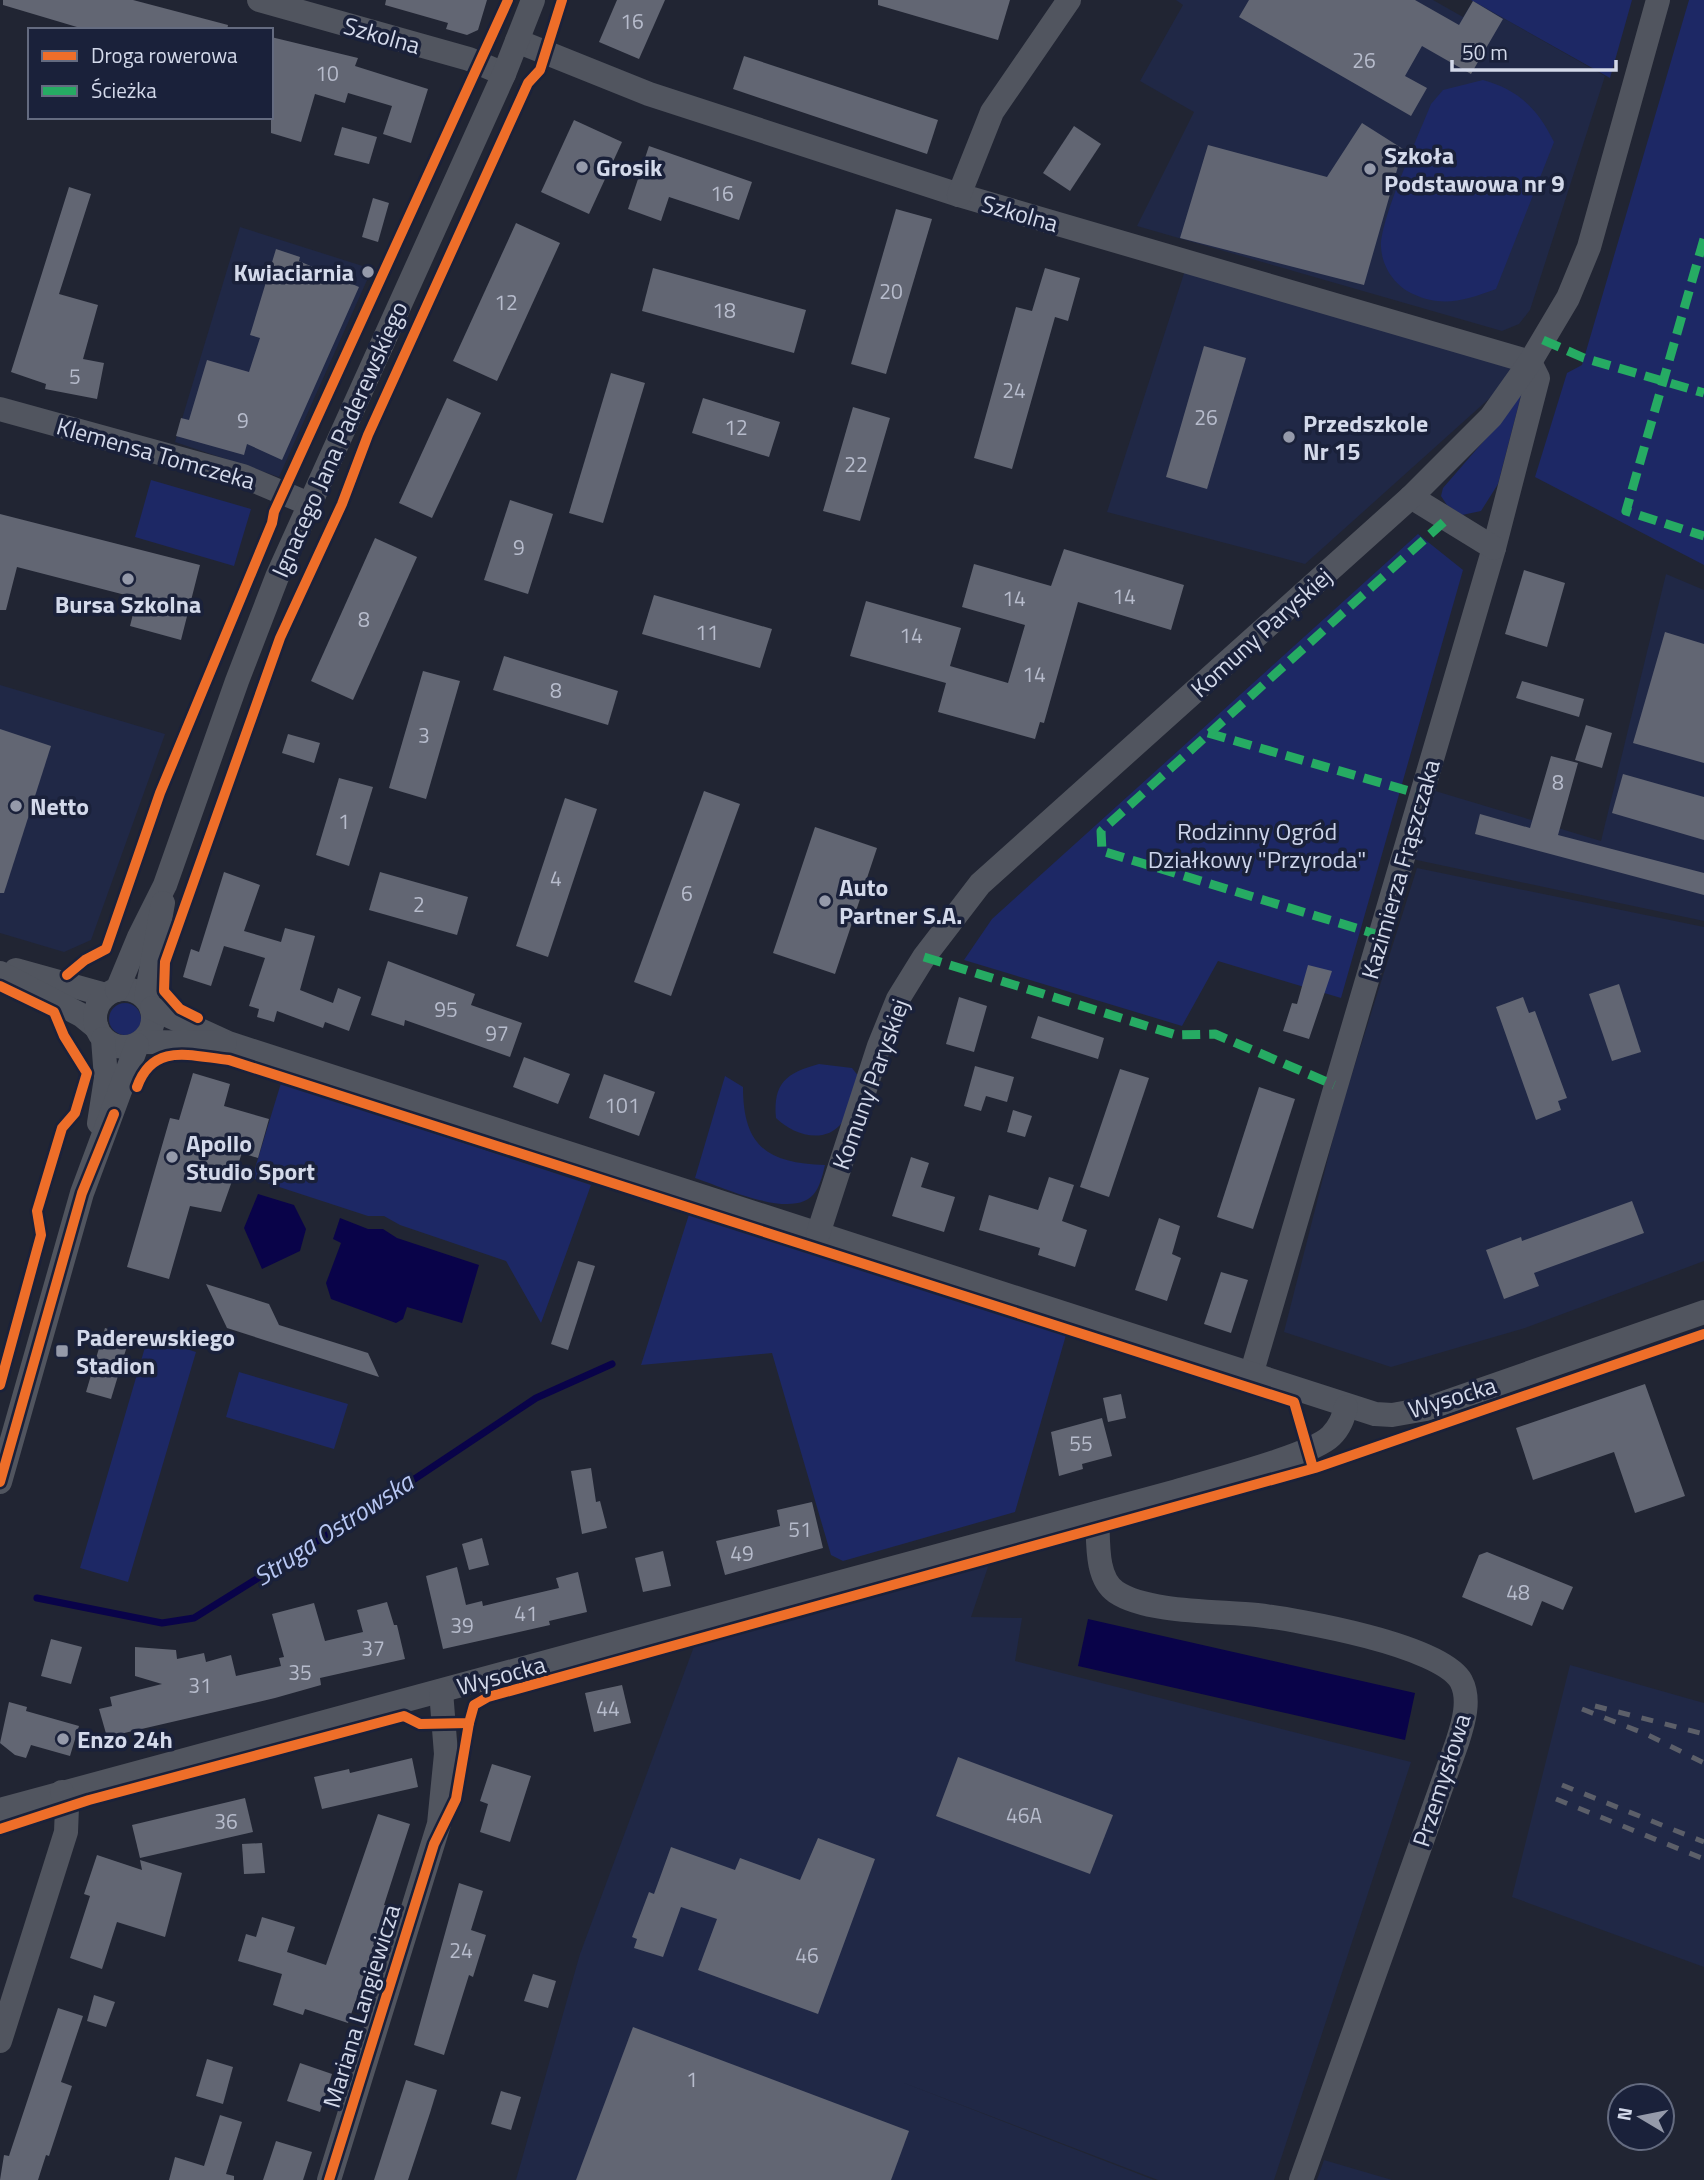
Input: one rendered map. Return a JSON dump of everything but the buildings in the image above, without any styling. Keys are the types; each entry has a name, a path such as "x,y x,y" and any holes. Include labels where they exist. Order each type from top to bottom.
{"street":[{"name":"Szkolna","path":"259,0 469,60 504,74"},
{"name":"Ignacego Jana Paderewskiego","path":"165,885 240,670 309,504 504,74 533,0"},
{"path":"959,195 992,112 1069,0"},
{"name":"Komuny Paryskiej","path":"818,1234 879,1046 898,999 924,957 980,884 1411,497 1491,417 1530,362 1568,298 1589,247 1658,0"},
{"name":"Szkolna","path":"517,41 649,94 959,195 1530,362"},
{"name":"Kazimierza Frąszczaka","path":"1251,1376 1494,548 1538,378 1530,362"},
{"name":"Klemensa Tomczeka","path":"0,409 243,476 309,504"},
{"path":"1411,497 1494,548"},
{"path":"91,1168 106,1078 96,1010 112,993 165,885"},
{"path":"0,1482 91,1168 140,1043 152,1026 149,1003 165,885"},
{"path":"0,966 112,993 135,991 149,1003 228,1043 1346,1407"},
{"path":"0,973 81,1015 100,1034 119,1047 165,1040 204,1045 228,1043"},
{"name":"Wysocka","path":"1,1810 1097,1513 1308,1449 1330,1438 1341,1425 1346,1407 1392,1415 1426,1409 1704,1312"},
{"name":"Przemysłowa","path":"1097,1513 1102,1576 1116,1592 1143,1603 1305,1622 1381,1641 1433,1657 1450,1668 1461,1682 1466,1702 1457,1743 1301,2180"},
{"name":"Mariana Langiewicza","path":"329,2180 439,1824 445,1775 441,1691"},
{"path":"0,2041 66,1832 67,1808 62,1792"}],"shaded area":[{"name":"Szkoła Podstawowa nr 9","path":"1176,0 1433,0 1463,17 1473,1 1605,76 1530,310 1519,324 1502,331 1137,226 1194,112 1140,81 1183,5"},
{"path":"240,227 372,269 279,477 175,442"},
{"name":"Przedszkole Nr 15","path":"1188,261 1530,362 1305,564 1107,512"},
{"path":"1666,574 1704,590 1704,921 1412,859 1432,790 1601,841"},
{"path":"0,685 165,734 91,940 64,952 0,933"},
{"path":"1417,868 1704,927 1704,1261 1525,1328 1391,1367 1284,1332 1339,1115"},
{"path":"258,1194 294,1205 306,1229 300,1251 262,1269 244,1228"},
{"path":"340,1218 368,1229 383,1229 397,1238 479,1265 462,1323 407,1307 403,1319 396,1323 331,1299 326,1283 341,1243 333,1239"},
{"path":"989,1564 971,1617 1022,1618 1015,1661 1411,1762 1274,2180 1158,2180 899,2081 1154,2180 516,2180 580,1954 696,1641"},
{"path":"1088,1619 1415,1693 1405,1740 1078,1666"},
{"path":"1570,1665 1704,1703 1704,1967 1512,1897"},
{"path":"1324,2160 1392,2180 1317,2180"}],"green space":[{"path":"1471,0 1632,0 1610,78"},
{"path":"1689,0 1704,0 1704,565 1535,477 1567,373 1582,365"},
{"path":"1483,80 1507,89 1526,102 1554,142 1496,289 1455,301 1434,301 1406,291 1395,281 1382,254 1382,234 1401,177 1431,104 1443,90"},
{"path":"1523,388 1498,484 1481,511 1462,515 1447,505 1441,496 1443,488 1489,435"},
{"path":"151,480 251,509 234,566 135,537"},
{"name":"Rodzinny Ogród Działkowy \"Przyroda\"","path":"1418,534 1463,570 1341,998 1218,961 1182,1026 964,960 992,919"},
{"path":"125,1003 137,1007 141,1019 137,1031 125,1035 113,1031 109,1019 113,1007"},
{"path":"819,1064 852,1068 859,1077 841,1124 834,1130 817,1136 790,1129 783,1124 776,1118 776,1106 784,1081 798,1071"},
{"path":"725,1076 743,1087 748,1124 754,1138 763,1148 788,1160 825,1165 818,1188 806,1200 793,1204 759,1200 695,1178"},
{"path":"281,1083 591,1185 541,1323 506,1261 400,1225 384,1216 368,1216 252,1178"},
{"path":"692,1205 1068,1328 1015,1512 843,1561 831,1555 772,1353 641,1365"},
{"path":"148,1337 196,1352 128,1582 80,1568"},
{"path":"239,1372 348,1404 334,1449 226,1417"}],"waterway":[{"name":"Struga Ostrowska","path":"37,1598 162,1623 194,1618 383,1500 536,1398 612,1364"}],"railway":[{"path":"1595,1706 1704,1734"},
{"path":"1582,1709 1646,1734 1704,1763"},
{"path":"1562,1785 1704,1842"},
{"path":"1556,1799 1704,1859"}],"marked path":[{"path":"1704,239 1626,511 1704,536"},
{"path":"1543,340 1584,358 1704,393"},
{"path":"1382,936 1102,851 1101,831 1447,519"},
{"path":"1208,733 1423,795"},
{"path":"924,957 1176,1035 1215,1034 1334,1085"}],"cycle path":[{"path":"67,975 85,960 106,949 160,793 272,523 274,512 508,0"},
{"path":"198,1018 180,1009 164,991 165,962 280,638 342,504 368,435 528,83 540,70 562,0"},
{"path":"0,986 54,1012 64,1036 87,1073 75,1113 62,1128 37,1211 41,1235 0,1385"},
{"path":"137,1087 144,1073 153,1063 163,1058 187,1055 229,1060 1294,1402 1313,1468"},
{"path":"0,1482 82,1193 114,1114"},
{"path":"0,1829 89,1800 404,1716 420,1724 469,1723 474,1705 488,1697 1315,1468 1704,1334"},
{"path":"329,2180 434,1844 456,1799 469,1723"}],"place":[{"name":"Grosik","path":"582,167"},
{"name":"Szkoła Podstawowa nr 9","path":"1370,169"},
{"name":"Kwiaciarnia","path":"368,272"},
{"name":"Przedszkole Nr 15","path":"1289,437"},
{"name":"Bursa Szkolna","path":"128,579"},
{"name":"Netto","path":"16,806"},
{"name":"Auto Partner S.A.","path":"825,901"},
{"name":"Apollo Studio Sport","path":"172,1157"},
{"name":"Paderewskiego Stadion","path":"62,1351"},
{"name":"Enzo 24h","path":"63,1739"}]}
